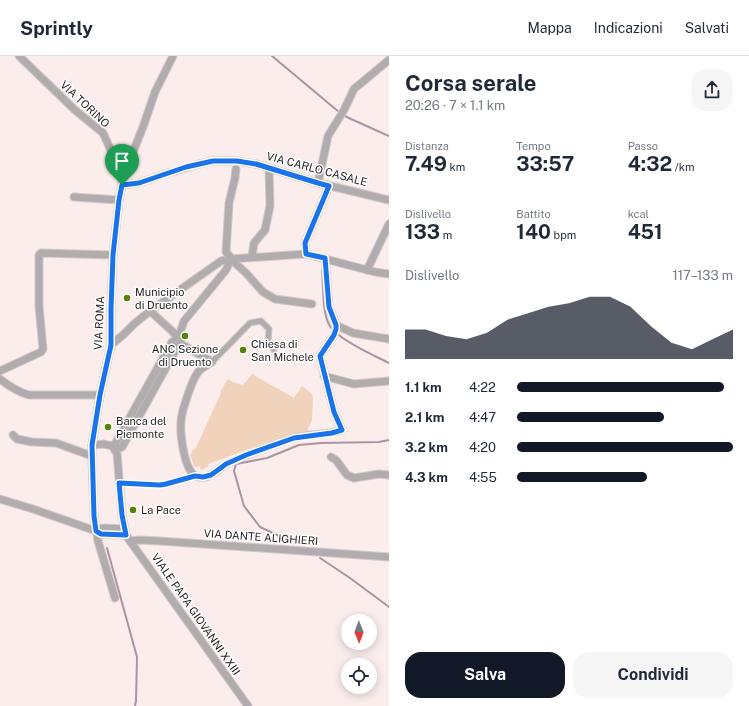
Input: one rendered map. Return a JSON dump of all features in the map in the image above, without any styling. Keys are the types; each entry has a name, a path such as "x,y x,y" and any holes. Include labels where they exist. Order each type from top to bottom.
{"street":[{"name":"VIA TORINO","path":"19,56 75,110 103,133 123,177"},
{"name":"VIA ROMA","path":"115,598 96,531 94,516 92,445 100,395 111,345 113,255 123,177 155,92 172,56"},
{"path":"318,183 328,136 344,110 354,89 389,60"},
{"name":"VIA CARLO CASALE","path":"122,185 139,183 186,167 213,161 246,162 329,186 389,200"},
{"path":"252,257 254,243 265,230 270,206 269,168"},
{"path":"236,169 228,203 226,252 263,292 275,299 312,304"},
{"path":"306,254 305,243 329,186"},
{"path":"74,197 119,200"},
{"path":"367,270 389,224"},
{"path":"0,372 41,352 43,349 39,306 39,255 41,253 113,255"},
{"path":"111,345 150,311 221,261 252,257 306,254 375,272 389,274"},
{"path":"119,483 160,485 195,476 203,477 211,475 226,464 246,455 294,438 332,433 342,430 334,412 320,356 335,329 329,307 325,258"},
{"path":"92,445 104,444 114,448 122,447 178,346 178,339 184,321 226,270 231,259"},
{"path":"150,311 173,332 183,346 212,362"},
{"path":"195,476 191,472 185,458 181,435 181,420 190,387 199,371 212,362 250,323 261,321 269,329 268,343 274,350"},
{"path":"335,329 389,339"},
{"path":"324,376 354,384 389,381"},
{"path":"0,379 11,387 29,395 100,395"},
{"path":"12,435 17,439 32,442 56,443 92,456"},
{"path":"114,448 117,453 122,515 127,535"},
{"path":"331,457 336,460 347,475 354,478 380,474 389,475"},
{"name":"VIA DANTE ALIGHIERI","path":"0,499 101,534 127,535 160,541 389,557"},
{"name":"VIALE PAPA GIOVANNI XXIII","path":"127,535 248,706"}],"shaded area":[{"path":"252,374 294,398 302,386 312,394 312,420 307,432 304,435 269,444 268,442 208,464 209,466 201,470 200,466 194,467 190,456 193,449 195,450 221,393 220,392 228,379 243,385"}],"waterway":[{"path":"272,56 339,112"},
{"path":"343,115 389,136"},
{"path":"322,270 326,318 333,330"},
{"path":"336,333 355,346 389,363"},
{"path":"290,541 260,527 244,506 234,471 236,464 267,458 299,445 379,442 389,440"},
{"path":"107,548 137,657 135,706"},
{"path":"320,558 389,607"}],"place":[{"name":"Municipio di Druento","path":"127,298"},
{"name":"ANC Sezione di Druento","path":"185,336"},
{"name":"Chiesa di San Michele","path":"243,350"},
{"name":"Banca del Piemonte","path":"108,427"},
{"name":"La Pace","path":"133,510"}],"route":[{"path":"213,161 237,161 256,164 329,186 305,243 306,254 325,258 329,307 336,325 336,329 334,335 320,356 334,412 342,430 332,433 294,438 246,455 226,464 211,475 203,477 195,476 160,485 119,483 122,515 126,535 101,534 96,531 92,456 92,445 100,395 111,345 113,255 122,185 139,183 168,172 213,161"}]}
